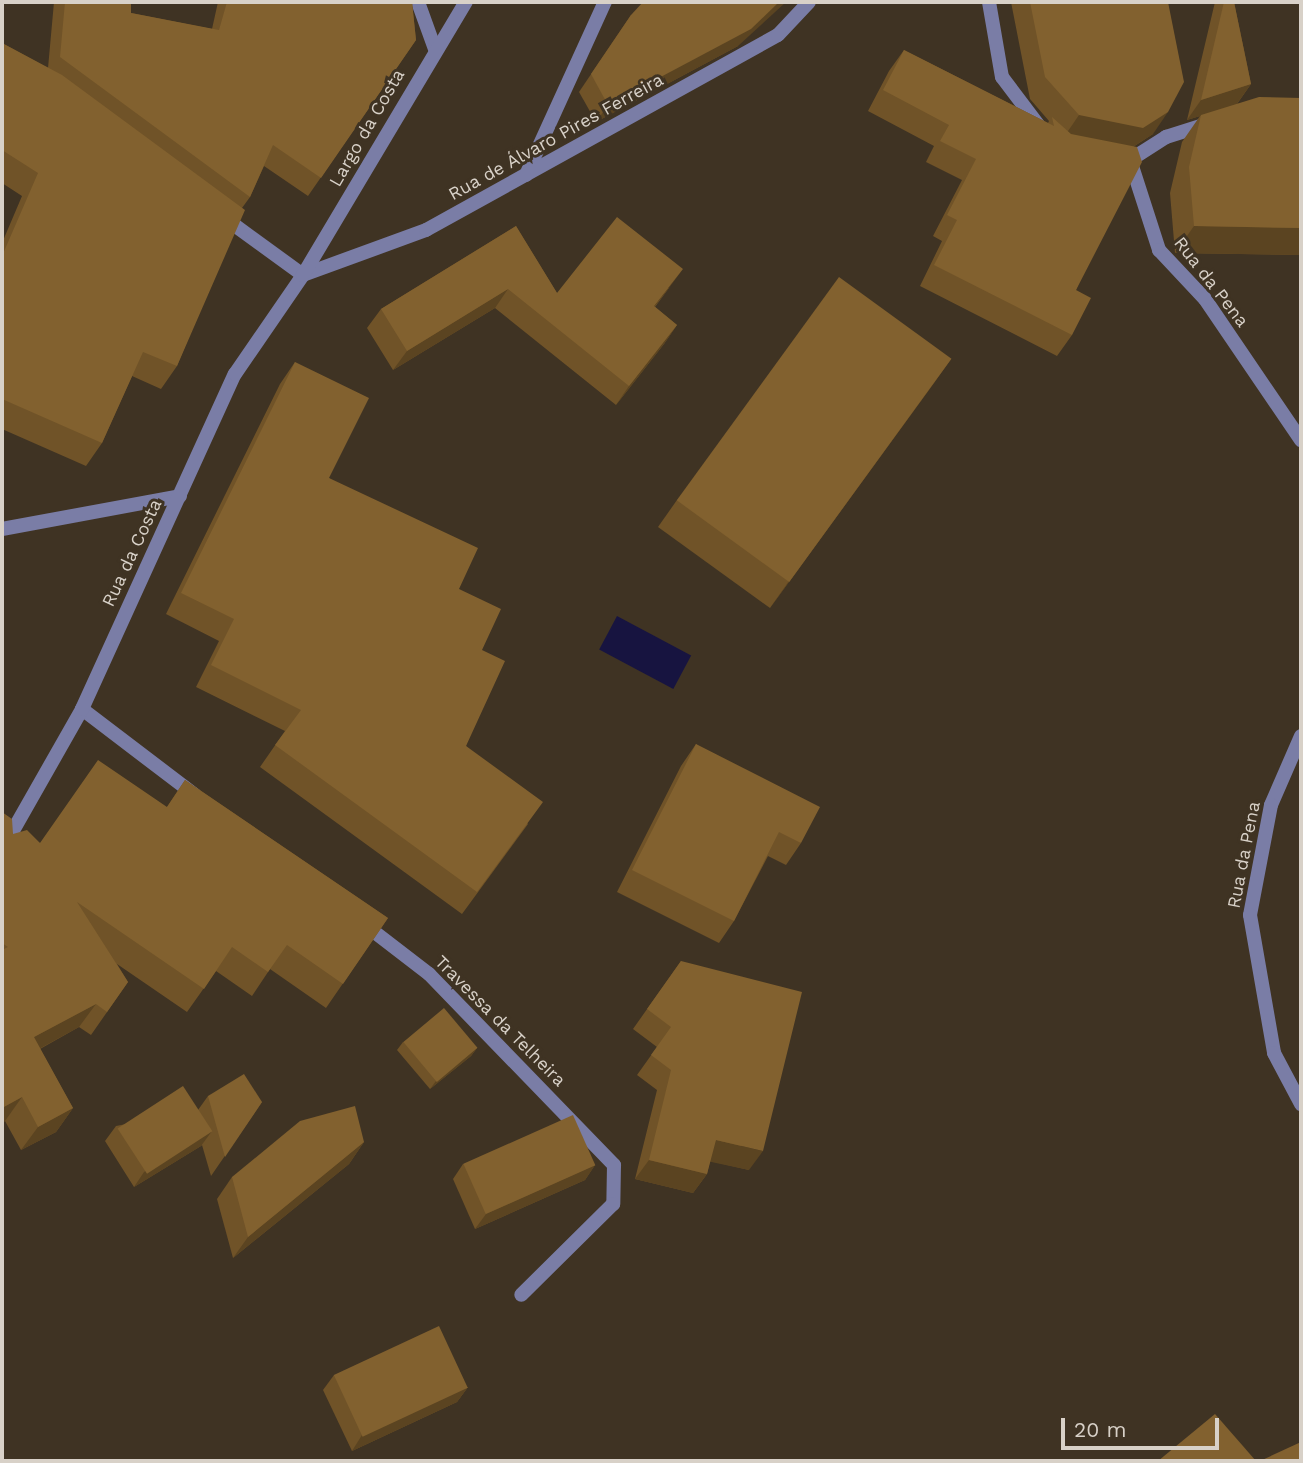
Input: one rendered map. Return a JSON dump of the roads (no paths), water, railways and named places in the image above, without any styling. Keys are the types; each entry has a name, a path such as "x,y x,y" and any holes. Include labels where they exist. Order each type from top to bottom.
{"street":[{"path":"418,2 435,49"},
{"name":"Largo da Costa","path":"303,275 435,49 466,2"},
{"path":"526,175 605,2"},
{"name":"Rua de Álvaro Pires Ferreira","path":"303,275 426,230 778,36 809,2"},
{"path":"989,2 1002,77 1051,137"},
{"name":"Rua da Pena","path":"1226,118 1166,137 1124,158 1159,250 1205,299 1301,440"},
{"path":"203,201 303,275"},
{"name":"Rua da Costa","path":"2,850 82,709 235,374 303,275"},
{"path":"2,529 180,496"},
{"path":"82,709 212,808"},
{"name":"Rua da Pena","path":"1301,736 1271,805 1250,915 1274,1054 1301,1104"},
{"name":"Travessa da Telheira","path":"353,916 429,974 614,1165 613,1204 521,1295"}]}
